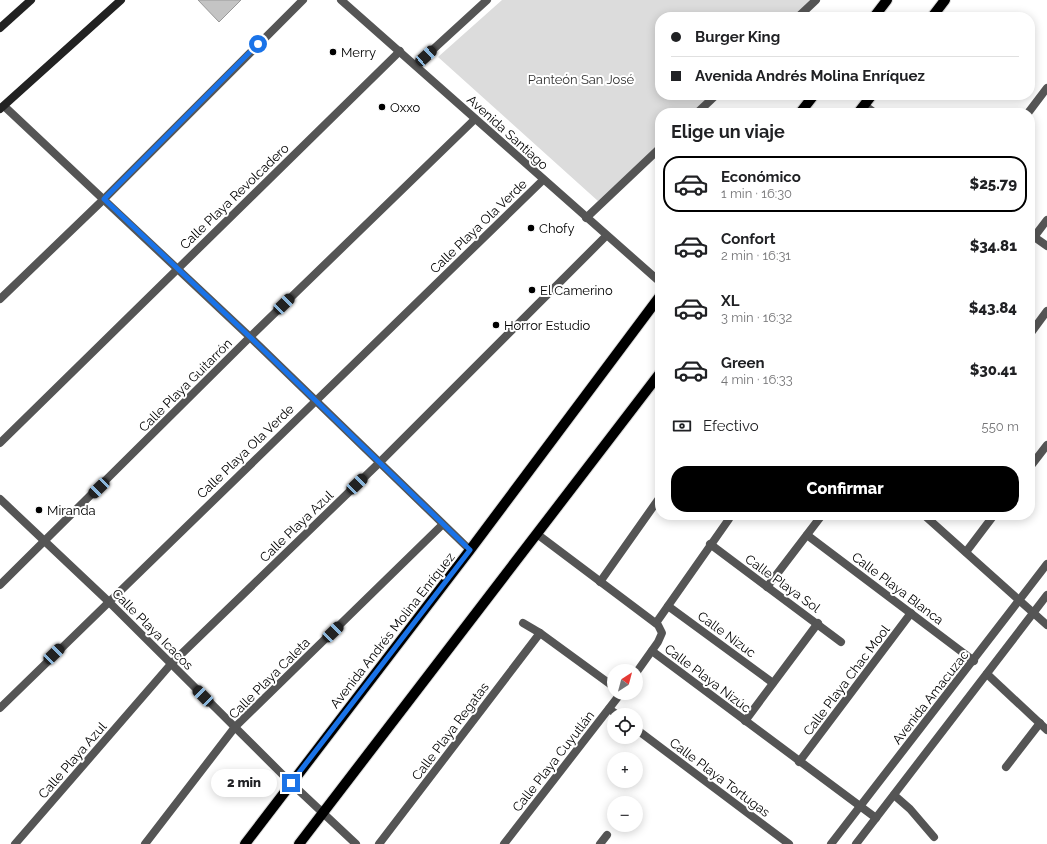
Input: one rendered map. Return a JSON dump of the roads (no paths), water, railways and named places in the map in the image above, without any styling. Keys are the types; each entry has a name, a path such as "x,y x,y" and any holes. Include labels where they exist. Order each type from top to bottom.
{"main road":[{"path":"0,28 31,0"},
{"path":"2,108 121,0"},
{"path":"878,12 887,0"},
{"path":"936,12 945,0"},
{"path":"804,108 810,100"},
{"path":"862,108 868,100"},
{"name":"Avenida Andrés Molina Enríquez","path":"245,844 470,550 655,303"},
{"path":"299,844 655,380"}],"street":[{"path":"0,299 104,199 303,0"},
{"name":"Avenida Santiago","path":"341,0 416,65 542,180 655,278"},
{"path":"416,65 487,0"},
{"path":"803,12 816,0"},
{"name":"Calle Playa Revolcadero","path":"0,444 400,51"},
{"path":"1032,108 1047,88"},
{"path":"702,108 711,100"},
{"path":"2,108 104,199 178,268 442,525 470,550"},
{"name":"Calle Playa Guitarrón","path":"0,585 250,337 475,119"},
{"path":"586,218 655,153"},
{"name":"Calle Playa Ola Verde","path":"0,708 314,400 542,180"},
{"path":"1035,232 1047,220"},
{"name":"Calle Playa Azul","path":"15,844 171,664 379,463 606,236"},
{"path":"1035,237 1047,246"},
{"path":"1035,327 1047,310"},
{"path":"1035,461 1047,445"},
{"name":"Calle Playa Icacos","path":"0,499 108,601 291,783 356,844"},
{"path":"600,582 655,504"},
{"path":"537,534 656,623 727,520"},
{"path":"766,587 818,520"},
{"path":"930,520 1047,625"},
{"path":"966,552 990,520"},
{"name":"Calle Playa Caleta","path":"145,844 235,727 442,525"},
{"name":"Calle Playa Blanca","path":"807,535 974,661"},
{"name":"Calle Playa Sol","path":"710,544 766,587 818,623 840,642"},
{"name":"Avenida Amacuzac","path":"832,844 1047,564"},
{"path":"856,844 1047,595"},
{"name":"Calle Nizuc","path":"668,606 773,683"},
{"name":"Calle Playa Chac Mool","path":"799,762 911,613"},
{"path":"523,623 540,632 607,682"},
{"name":"Calle Playa Nizúc","path":"656,623 662,633 652,651 876,818"},
{"path":"745,721 818,623"},
{"name":"Calle Playa Regatas","path":"379,844 540,632"},
{"path":"643,664 652,651"},
{"path":"987,674 1047,730"},
{"name":"Calle Playa Cuyutlán","path":"609,708 615,700"},
{"name":"Calle Playa Cuyutlán","path":"504,844 607,711"},
{"path":"1006,767 1040,723"},
{"name":"Calle Playa Tortugas","path":"643,734 789,844"},
{"path":"894,795 910,809 934,838"},
{"path":"600,844 607,835"}],"place":[{"name":"Merry","path":"333,52"},
{"name":"Oxxo","path":"382,107"},
{"name":"Chofy","path":"531,228"},
{"name":"El Camerino","path":"532,290"},
{"name":"Horror Estudio","path":"496,325"},
{"name":"Miranda","path":"39,510"}],"park label":[{"name":"Panteón San José","path":"581,79"}]}
